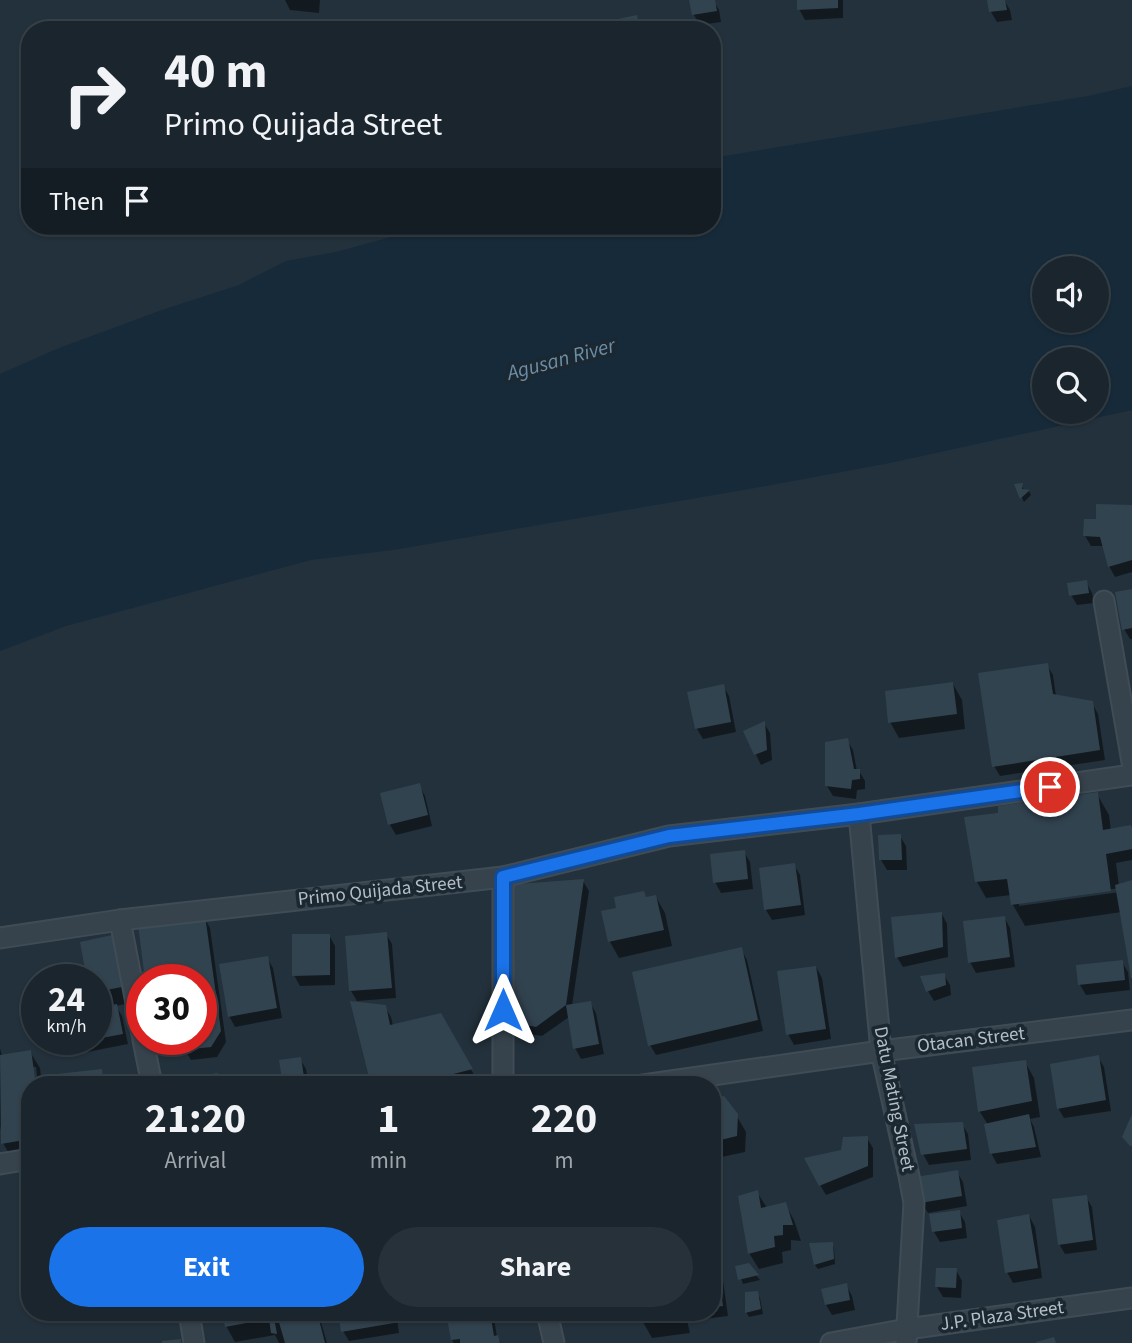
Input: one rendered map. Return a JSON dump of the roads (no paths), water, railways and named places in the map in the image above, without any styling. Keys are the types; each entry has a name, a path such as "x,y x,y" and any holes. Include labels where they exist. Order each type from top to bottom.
{"street":[{"path":"1104,601 1132,762"},
{"name":"Primo Quijada Street","path":"0,938 120,920 503,877 669,836 859,814 1132,775"},
{"name":"Datu Mating Street","path":"859,814 881,1051 914,1203 906,1336"},
{"path":"503,877 503,1076"},
{"path":"120,920 128,964"},
{"name":"Otacan Street","path":"706,1076 1132,1020"},
{"path":"146,1055 150,1076"},
{"path":"0,1164 21,1160"},
{"name":"J.P. Plaza Street","path":"831,1343 906,1336 1132,1298"},
{"path":"190,1321 194,1343"},
{"path":"549,1321 554,1343"}],"water":[{"name":"Agusan River","path":"1132,86 1132,410 1109,415 1109,347 1032,347 1032,424 1068,424 890,463 755,488 393,550 311,560 66,626 0,651 0,374 59,348 239,285 286,261 336,252 398,235 721,235 721,157 1088,96"}]}
